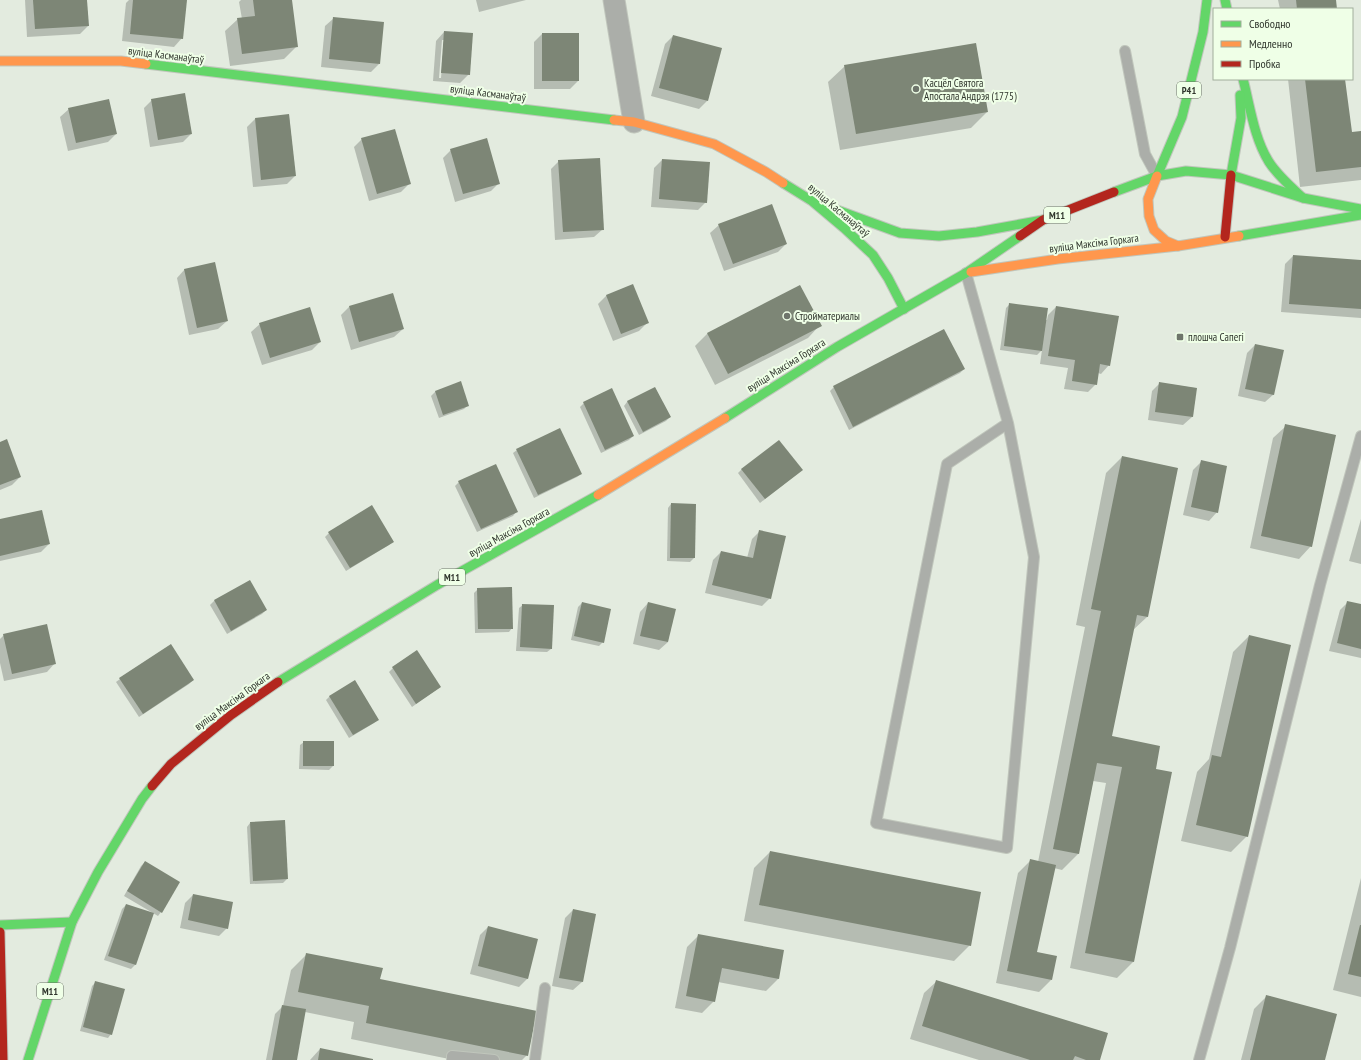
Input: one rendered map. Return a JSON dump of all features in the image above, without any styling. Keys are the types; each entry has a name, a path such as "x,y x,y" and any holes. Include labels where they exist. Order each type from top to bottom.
{"main road":[{"name":"Р41","path":"1157,176 1182,117 1203,32 1207,0"},
{"name":"вуліца Касманаўтаў","path":"0,61 121,61 634,122 714,144 766,172 812,201 873,255 888,278 904,309"},
{"path":"1225,237 1231,175 1241,118 1239,80"},
{"path":"1243,80 1256,129 1266,157 1281,176 1303,198"},
{"name":"М11","path":"1157,176 1186,171 1231,175 1303,198 1361,209"},
{"name":"вуліца Максіма Горкага","path":"28,1060 72,922 98,872 142,799 171,764 231,715 272,686 437,585 580,506 710,427 837,347 966,273 1043,220 1157,176"},
{"path":"1157,176 1148,199 1149,216 1154,230 1166,242 1178,246"},
{"path":"812,201 900,233 939,236 977,232 1043,220"},
{"name":"М11","path":"1178,246 1361,215"},
{"name":"вуліца Максіма Горкага","path":"966,273 1058,259 1178,246"},
{"path":"0,925 72,922"},
{"path":"0,932 3,1060"}],"street":[{"path":"614,0 634,122"}],"lane":[{"path":"1125,51 1145,154 1157,176"},
{"path":"966,273 1008,423 1034,557 1007,848 876,823 947,464 1008,423"},
{"path":"1199,1060 1230,948 1320,585 1361,436"},
{"path":"535,1060 545,988"},
{"path":"452,1060 452,1056 494,1060"}],"building":[{"path":"33,0 87,0 89,26 35,29"},
{"path":"133,0 187,0 183,39 130,34"},
{"path":"253,0 292,0 298,47 242,54 237,18 255,16"},
{"path":"1296,0 1336,0 1337,8 1297,8"},
{"path":"333,17 384,22 380,64 329,59"},
{"path":"444,31 473,33 470,75 441,73"},
{"path":"542,33 579,33 579,81 542,81"},
{"path":"673,35 722,48 708,101 659,88"},
{"name":"Касцёл Святога Апостала Андрэя (1775)","path":"976,43 988,112 856,134 844,65"},
{"path":"1305,80 1345,80 1352,132 1361,131 1361,167 1316,172"},
{"path":"185,93 192,134 158,140 151,99"},
{"path":"109,99 117,134 76,143 68,108"},
{"path":"289,114 296,176 261,180 255,118"},
{"path":"395,129 411,184 377,194 361,138"},
{"path":"487,138 500,184 463,194 450,149"},
{"path":"600,158 604,230 563,232 558,160"},
{"path":"662,159 710,162 707,203 659,199"},
{"path":"772,204 787,244 733,264 718,224"},
{"path":"1293,255 1361,260 1361,309 1289,304"},
{"path":"215,262 228,321 197,328 184,269"},
{"path":"633,284 649,323 621,334 606,295"},
{"path":"800,285 822,326 728,374 707,333"},
{"path":"393,293 404,329 359,342 349,306"},
{"path":"1009,303 1048,308 1042,351 1004,346"},
{"path":"1056,306 1119,316 1110,366 1100,364 1097,385 1072,381 1075,360 1048,356"},
{"path":"310,307 321,342 270,358 259,323"},
{"path":"944,329 965,369 853,427 833,386"},
{"path":"1255,344 1284,350 1274,395 1245,389"},
{"path":"461,381 469,406 443,415 435,391"},
{"path":"1159,382 1197,388 1193,417 1155,412"},
{"path":"655,387 671,417 643,432 627,401"},
{"path":"612,388 634,436 605,450 583,402"},
{"path":"1285,424 1336,435 1312,547 1261,536"},
{"path":"560,428 582,474 538,495 516,449"},
{"path":"7,439 21,477 0,485 0,442"},
{"path":"779,440 803,470 765,499 741,469"},
{"path":"1122,456 1178,468 1148,617 1137,615 1112,736 1160,746 1156,769 1172,772 1134,962 1085,953 1122,767 1097,763 1079,854 1053,849 1101,611 1091,609"},
{"path":"1201,460 1227,466 1218,513 1191,507"},
{"path":"496,464 518,512 481,529 458,481"},
{"path":"671,503 696,504 695,558 670,558"},
{"path":"372,505 394,542 350,568 328,532"},
{"path":"42,510 50,544 0,556 0,519"},
{"path":"759,530 786,536 771,599 712,585 721,551 753,558"},
{"path":"250,580 267,610 231,631 214,600"},
{"path":"512,587 513,629 478,629 477,588"},
{"path":"1347,601 1361,604 1361,649 1337,643"},
{"path":"582,602 611,609 604,643 574,636"},
{"path":"648,602 676,609 668,642 640,636"},
{"path":"522,604 554,605 552,649 520,647"},
{"path":"47,624 56,664 12,674 3,634"},
{"path":"1249,635 1291,645 1248,837 1196,825 1212,755 1221,757"},
{"path":"171,644 194,680 143,714 119,678"},
{"path":"417,650 441,687 416,704 392,667"},
{"path":"355,680 379,720 353,735 329,696"},
{"path":"303,741 334,741 334,766 303,766"},
{"path":"285,820 288,879 253,881 250,822"},
{"path":"770,851 981,892 971,946 759,905"},
{"path":"1030,859 1056,865 1037,952 1057,956 1052,980 1007,971"},
{"path":"145,861 180,882 162,913 127,891"},
{"path":"193,894 233,902 228,929 188,920"},
{"path":"126,904 154,913 136,965 108,956"},
{"path":"573,909 596,914 583,982 559,978"},
{"path":"1361,925 1361,977 1348,974"},
{"path":"488,926 538,939 528,979 478,966"},
{"path":"698,934 784,950 779,979 722,968 715,1002 686,996"},
{"path":"306,953 383,968 380,979 537,1011 528,1056 366,1023 369,1006 298,992"},
{"path":"936,980 1108,1033 1100,1060 1086,1060 1075,1056 1073,1060 1030,1060 922,1026"},
{"path":"95,981 125,989 112,1035 83,1027"},
{"path":"1266,995 1337,1014 1325,1060 1250,1060"},
{"path":"282,1005 306,1009 297,1060 272,1060"},
{"path":"320,1048 373,1059 373,1060 318,1060"}],"traffic: fast":[{"path":"1157,176 1182,117 1203,32 1207,0"},
{"path":"1225,0 1227,8"},
{"path":"146,64 614,120"},
{"path":"1243,80 1253,122 1264,153 1276,172 1303,198"},
{"path":"1231,175 1241,118 1240,95"},
{"path":"1114,192 1157,176 1186,171 1231,175 1303,198 1361,209"},
{"path":"783,183 812,201 873,255 888,278 904,309"},
{"path":"826,206 900,233 939,236 977,232 1043,220"},
{"path":"1239,236 1361,215"},
{"path":"725,418 837,347 966,273 1020,236"},
{"path":"278,682 437,585 598,495"},
{"path":"28,1060 72,922 98,872 142,799 152,786"},
{"path":"0,925 72,922"}],"traffic: slow":[{"path":"0,61 121,61 146,64"},
{"path":"614,120 634,122 714,144 766,172 783,183"},
{"path":"1157,176 1148,199 1149,216 1154,230 1166,241 1178,246"},
{"path":"971,272 1058,259 1178,246 1239,236"},
{"path":"598,495 725,418"}],"traffic: jam":[{"path":"1225,237 1231,175"},
{"path":"1020,236 1043,220 1114,192"},
{"path":"152,786 171,764 231,715 278,682"},
{"path":"0,932 3,1060"}],"place":[{"name":"Касцёл Святога Апостала Андрэя (1775)","path":"916,89"},
{"name":"Стройматериалы","path":"787,316"},
{"name":"плошча Сапегі","path":"1180,337"}]}
